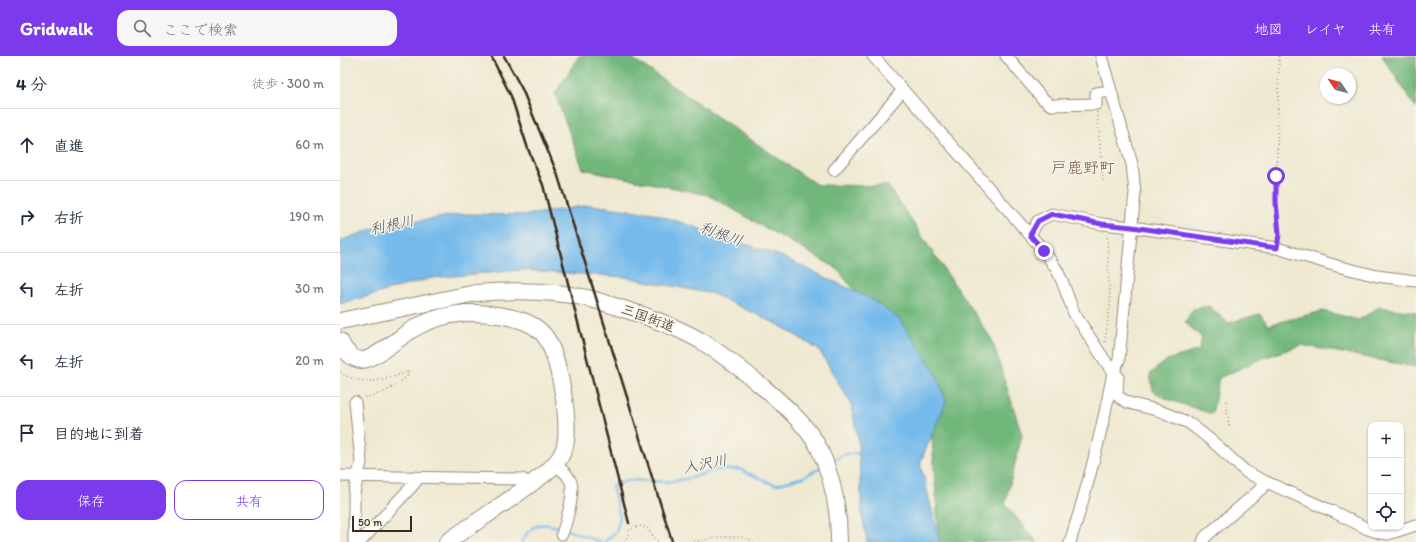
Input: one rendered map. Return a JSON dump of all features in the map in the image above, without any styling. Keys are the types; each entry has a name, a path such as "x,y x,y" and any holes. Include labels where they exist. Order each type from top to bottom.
{"highway":[{"name":"三国街道","path":"340,321 454,297 496,291 530,292 562,294 611,304 684,332 705,343 724,356 776,398 799,420 814,441 827,468 836,501 839,542"},
{"path":"340,341 343,348 349,354 363,360 377,354 413,329 423,324 463,313 475,312 505,316 529,323 549,342 558,367 566,424 567,436 560,459 555,465 531,484 447,542"}],"street":[{"path":"873,56 1044,251 1057,270 1074,313 1113,373 1118,376 1117,394 1120,398 1129,403 1160,411 1190,423 1246,472 1368,529 1388,534 1416,525"},
{"path":"1006,56 1042,98 1051,105 1096,104 1096,93 1111,91"},
{"path":"1070,542 1085,498 1105,418 1113,373 1119,360 1135,192 1132,164 1101,56"},
{"path":"834,170 903,90"},
{"path":"1030,235 1038,221 1052,214 1106,225 1132,227 1277,248 1377,276 1416,281"},
{"path":"354,542 354,493 361,462 355,402"},
{"path":"555,465 567,474 571,481 570,507 564,529"},
{"path":"340,476 522,480 531,484"},
{"path":"360,542 418,478"},
{"path":"1202,542 1205,536 1262,488 1266,482"}],"path":[{"path":"1277,248 1279,234 1276,202 1279,56"},
{"path":"1096,104 1103,182"},
{"path":"1100,352 1105,341 1110,305 1106,225"},
{"path":"340,372 347,377 358,380 374,381 383,380 408,371 408,376 388,390 370,397 355,399 355,402"},
{"path":"1226,401 1229,426"},
{"path":"624,542 630,529 642,526 647,528 658,542"},
{"path":"694,542 708,538 743,536 753,542"}],"green space":[{"path":"579,56 629,56 817,185 888,186 992,340 1022,435 1005,504 1037,542 939,542 928,378 836,268 708,195 583,169 555,94"},
{"path":"1382,56 1416,56 1416,108"},
{"path":"1209,306 1228,323 1260,314 1268,325 1323,311 1359,320 1379,307 1416,312 1416,367 1301,345 1261,359 1219,378 1212,414 1167,399 1153,391 1150,374 1167,360 1199,350 1202,338 1185,322 1193,309"}],"water":[{"name":"利根川","path":"590,205 653,213 781,256 873,300 900,320 936,373 946,402 920,463 940,542 867,542 862,515 858,439 851,404 819,350 779,325 713,294 625,277 522,270 431,278 340,304 340,241 377,227 463,214 527,215"}],"waterway":[{"name":"入沢川","path":"830,462 845,454 861,453"},
{"name":"入沢川","path":"604,542 616,532 620,517 612,486 628,480 669,482 691,478 715,470 739,469 775,485 804,477 821,467"},
{"name":"入沢川","path":"522,542 529,531 537,526 548,525 560,528"},
{"name":"入沢川","path":"567,530 601,542"}],"railway":[{"path":"491,56 511,96 528,149 543,185 629,523"},
{"path":"504,56 522,89 557,173 672,541"}],"district":[{"name":"戸鹿野町","path":"1083,167"}],"route":[{"path":"1044,251 1030,235 1038,221 1052,214 1102,224 1277,248 1279,234 1276,202 1276,176"}]}
